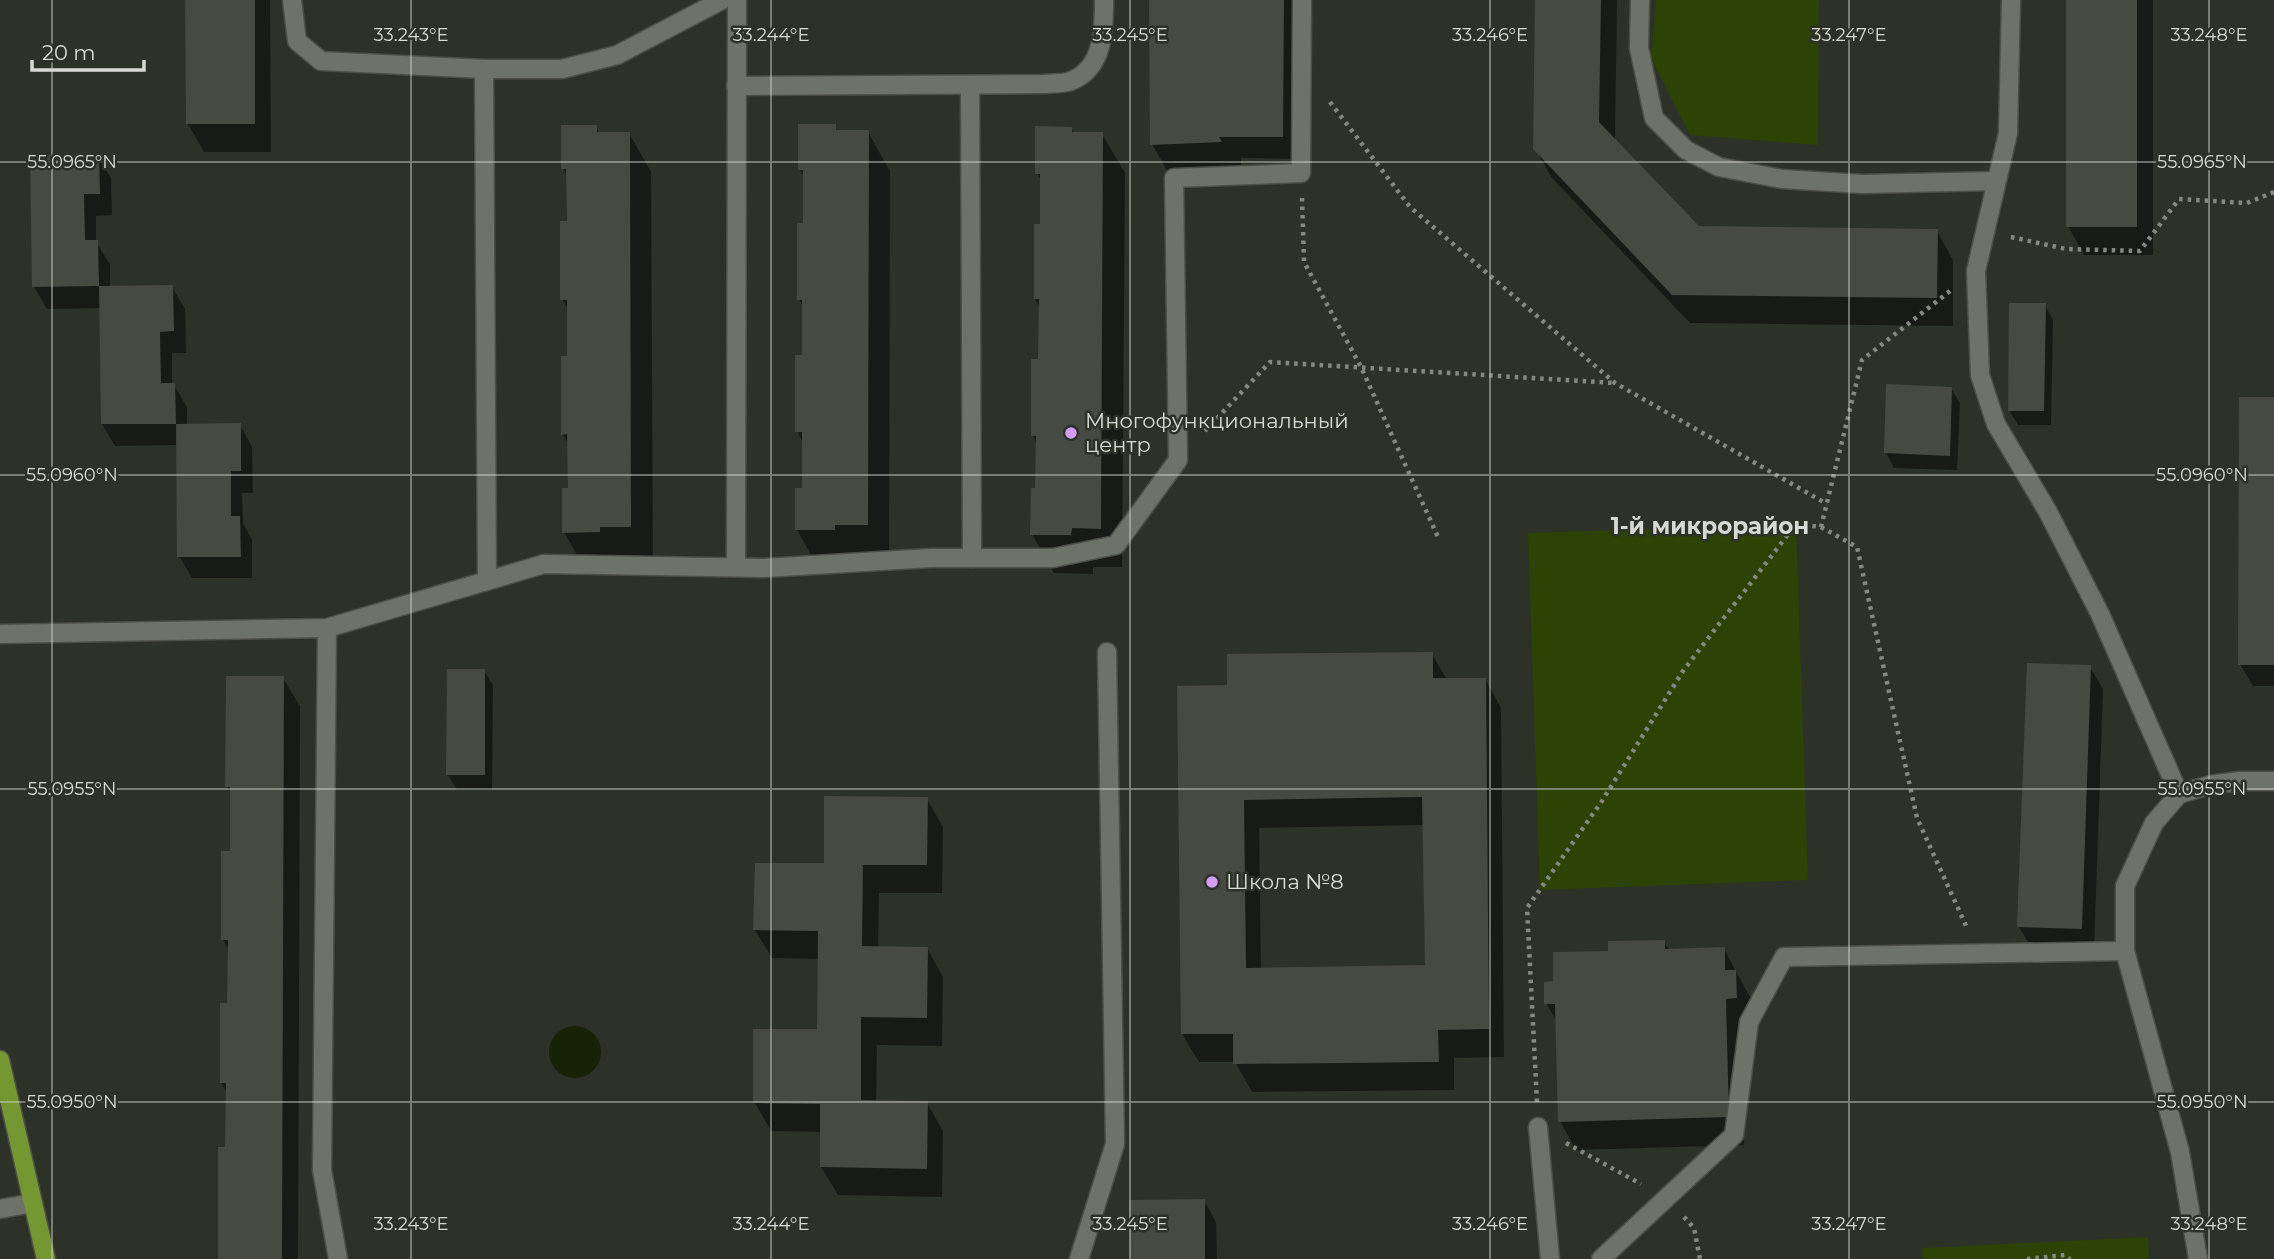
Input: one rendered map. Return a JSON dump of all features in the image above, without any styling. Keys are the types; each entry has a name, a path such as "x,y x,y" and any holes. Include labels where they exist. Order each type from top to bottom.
{"main road":[{"path":"0,1060 46,1259"}],"lane":[{"path":"292,0 297,41 321,61 484,69 562,69 617,55 722,0"},
{"path":"736,567 737,0"},
{"path":"736,86 1044,84 1071,81 1087,70 1101,48 1104,0"},
{"path":"0,634 327,628 544,564 764,568 931,558 1053,558 1116,545 1178,460 1174,178 1301,173 1302,0"},
{"path":"1640,0 1639,48 1654,118 1686,150 1719,167 1782,179 1862,184 1996,181"},
{"path":"2011,0 2008,133 1976,271 1980,375 1996,424 2048,512 2100,614 2179,794"},
{"path":"484,69 487,580"},
{"path":"970,85 972,558"},
{"path":"327,628 322,1170 338,1259"},
{"path":"1079,1259 1115,1144 1107,652"},
{"path":"2198,1259 2180,1152 2125,951 2126,886 2154,822 2179,794 2210,785 2240,781 2274,781"},
{"path":"1601,1259 1734,1135 1749,1022 1784,957 2125,951"},
{"path":"1538,1127 1550,1259"},
{"path":"0,1209 33,1203"}],"path":[{"path":"1301,63 1410,207 1615,383 1827,504"},
{"path":"1301,173 1304,262 1361,367 1438,537"},
{"path":"1984,231 2066,249 2140,251 2179,199 2247,203 2274,192"},
{"path":"1821,527 1862,360 1976,271"},
{"path":"1178,460 1270,362 1615,383"},
{"path":"1700,1259 1694,1228 1666,1197 1538,1127 1527,908 1602,801 1683,671 1796,524 1821,527 1857,547 1917,818 1978,954"},
{"path":"2027,1259 2066,1255 2070,1259"}],"green space":[{"path":"1656,0 1819,0 1818,145 1690,135 1651,58"},
{"path":"1796,524 1808,880 1540,890 1528,533"},
{"path":"2148,1237 2149,1259 1923,1259 1922,1248"}],"shaded area":[{"path":"575,1026 585,1028 593,1034 599,1042 599,1062 593,1070 585,1076 575,1078 565,1076 557,1070 551,1062 549,1052 551,1042 557,1034 565,1028"}],"building":[{"path":"185,0 255,0 255,124 186,124"},
{"path":"1149,0 1284,0 1283,137 1219,137 1222,142 1150,145"},
{"path":"1535,0 1601,0 1599,122 1699,226 1938,229 1937,298 1672,295 1533,149"},
{"path":"2066,0 2137,0 2137,227 2066,227"},
{"path":"798,124 836,124 836,130 869,130 868,525 835,525 835,530 795,530 795,488 802,488 802,432 795,432 795,355 802,355 802,300 797,300 797,223 803,223 803,170 798,170"},
{"path":"561,125 597,125 597,132 630,132 631,527 600,527 600,532 562,533 562,488 568,488 567,434 561,435 561,356 567,356 567,300 560,300 560,221 567,221 566,169 561,169"},
{"path":"1035,126 1072,127 1072,132 1103,132 1101,529 1072,528 1071,535 1030,535 1031,488 1035,488 1036,436 1031,436 1031,359 1038,359 1039,299 1034,299 1034,224 1040,224 1040,174 1035,174"},
{"path":"99,154 100,194 84,194 85,240 98,240 99,286 32,287 30,155"},
{"path":"173,285 174,331 160,332 161,383 175,383 176,424 101,424 99,286"},
{"path":"2009,303 2046,303 2044,411 2008,411"},
{"path":"1886,384 1952,387 1950,456 1884,453"},
{"path":"2239,397 2274,397 2274,665 2238,665"},
{"path":"241,423 241,471 231,471 231,516 240,516 241,557 177,557 176,424"},
{"name":"Школа №8","path":"1433,652 1433,678 1486,678 1489,1029 1438,1030 1439,1062 1233,1064 1233,1034 1181,1034 1177,686 1227,685 1227,654","holes":["1422,797 1425,965 1246,968 1244,800"]},
{"path":"2027,663 2091,665 2082,929 2017,927"},
{"path":"447,669 485,669 485,775 446,775"},
{"path":"226,676 284,676 282,1259 218,1259 218,1147 225,1147 226,1083 220,1083 220,1003 227,1003 228,940 221,940 221,851 230,851 230,787 225,787"},
{"path":"824,796 928,797 927,865 863,865 862,946 928,947 927,1018 861,1017 861,1100 928,1101 927,1169 820,1167 820,1104 753,1103 753,1029 817,1029 818,931 753,930 755,863 824,863"},
{"path":"1665,940 1665,949 1725,947 1725,970 1736,970 1737,998 1726,999 1729,1117 1558,1122 1555,1004 1544,1004 1544,982 1553,981 1553,952 1608,951 1608,941"},
{"path":"1205,1199 1205,1259 1130,1259 1129,1200"}],"place":[{"name":"Многофункциональный центр","path":"1071,433"},
{"name":"Школа №8","path":"1212,882"}],"district":[{"name":"1-й микрорайон","path":"1710,526"}]}
